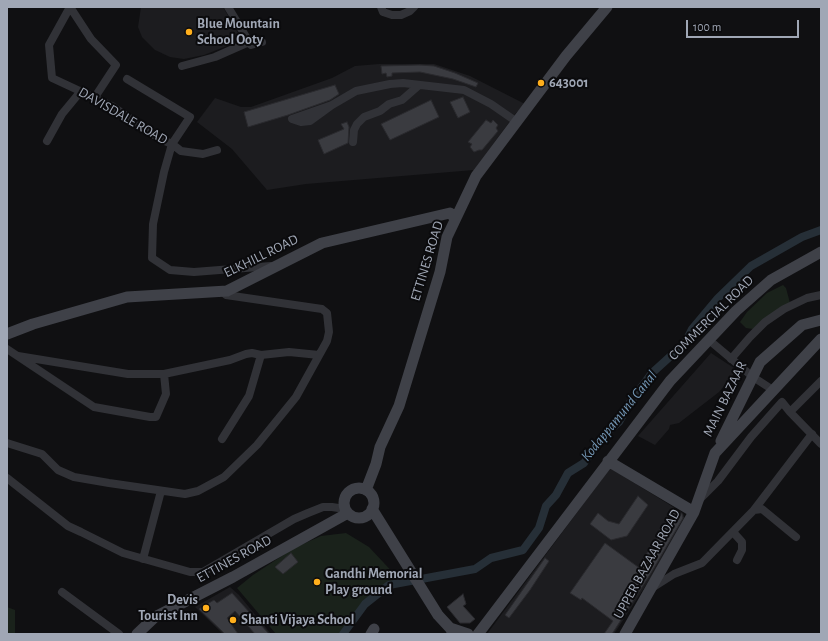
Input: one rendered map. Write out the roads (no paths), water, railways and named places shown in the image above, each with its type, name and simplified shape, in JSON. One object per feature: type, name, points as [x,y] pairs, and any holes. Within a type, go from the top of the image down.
[{"type":"main road","name":"ETTINES ROAD","points":[[366,490],[376,464],[380,447],[399,406],[440,272],[447,237],[476,176],[603,9]]},
{"type":"main road","name":"ELKHILL ROAD","points":[[7,334],[33,324],[127,297],[227,291],[322,243],[450,213],[456,218]]},
{"type":"main road","name":"COMMERCIAL ROAD","points":[[478,634],[670,381],[736,311],[771,280],[821,252]]},
{"type":"main road","name":"MAIN BAZAAR","points":[[694,512],[715,453],[760,362],[802,326],[821,320]]},
{"type":"main road","points":[[715,453],[821,339]]},
{"type":"main road","name":"UPPER BAZAAR ROAD","points":[[608,461],[694,512],[625,634]]},
{"type":"main road","points":[[357,488],[366,490],[372,496],[374,505],[372,509],[366,516],[361,518],[351,516],[346,511],[344,500],[348,492],[357,488]]},
{"type":"main road","points":[[372,509],[438,615],[452,631],[468,634]]},
{"type":"main road","name":"ETTINES ROAD","points":[[136,634],[155,617],[233,577],[346,511]]},
{"type":"street","points":[[70,7],[91,39],[116,65],[94,97]]},
{"type":"street","name":"DAVISDALE ROAD","points":[[70,7],[49,44],[52,78],[94,97],[130,118],[160,139],[172,144],[164,172],[153,224],[152,258],[170,270],[194,272],[276,266]]},
{"type":"street","points":[[228,7],[251,45],[262,42]]},
{"type":"street","points":[[380,7],[383,12],[392,15],[405,13],[414,7]]},
{"type":"street","points":[[182,66],[215,57],[249,42]]},
{"type":"street","points":[[127,79],[190,117],[172,144],[181,151],[203,154],[217,150]]},
{"type":"street","points":[[332,105],[356,91],[403,83],[418,86],[464,90],[491,104],[516,122]]},
{"type":"street","points":[[353,142],[354,130],[357,124],[364,117],[380,111],[389,104],[402,100],[418,86]]},
{"type":"street","points":[[47,141],[62,114],[81,91]]},
{"type":"street","points":[[7,443],[42,454],[58,470],[74,477],[161,491],[185,494],[198,491],[224,477],[257,445],[296,397],[327,341],[329,332],[327,313],[322,309],[226,295],[222,291]]},
{"type":"street","points":[[732,359],[750,337],[765,322],[784,309],[807,298],[821,294]]},
{"type":"street","points":[[709,340],[753,377],[773,390]]},
{"type":"street","points":[[7,349],[94,406],[150,417],[156,417],[166,394],[164,374]]},
{"type":"street","points":[[18,356],[128,374],[164,374],[230,360],[252,353],[261,355],[289,352],[319,356]]},
{"type":"street","points":[[222,439],[249,396],[261,355]]},
{"type":"street","points":[[790,412],[821,381]]},
{"type":"street","points":[[698,501],[718,481],[751,437],[782,402],[821,444]]},
{"type":"street","points":[[651,588],[674,574],[702,563],[754,510],[812,434]]},
{"type":"street","points":[[7,478],[68,526],[123,553],[190,572],[203,572],[294,520],[323,507],[332,507],[346,511]]},
{"type":"street","points":[[143,559],[161,491]]},
{"type":"street","points":[[754,510],[762,510],[796,537]]},
{"type":"street","points":[[733,532],[742,542],[742,550],[737,560]]},
{"type":"street","points":[[62,592],[119,634]]},
{"type":"waterway","name":"Kodappamund Canal","points":[[343,634],[365,604],[389,585],[475,569],[491,558],[523,550],[539,528],[546,506],[556,495],[568,473],[584,463],[604,435],[619,422],[629,404],[652,373],[685,343],[692,329],[718,298],[751,266],[802,237],[821,230]]},
{"type":"place","name":"Blue Mountain School Ooty","points":[[189,32]]},
{"type":"place","name":"643001","points":[[541,83]]},
{"type":"place","name":"Gandhi Memorial Play ground","points":[[317,582]]},
{"type":"place","name":"Devis Tourist Inn","points":[[206,608]]},
{"type":"place","name":"Shanti Vijaya School","points":[[233,620]]}]
